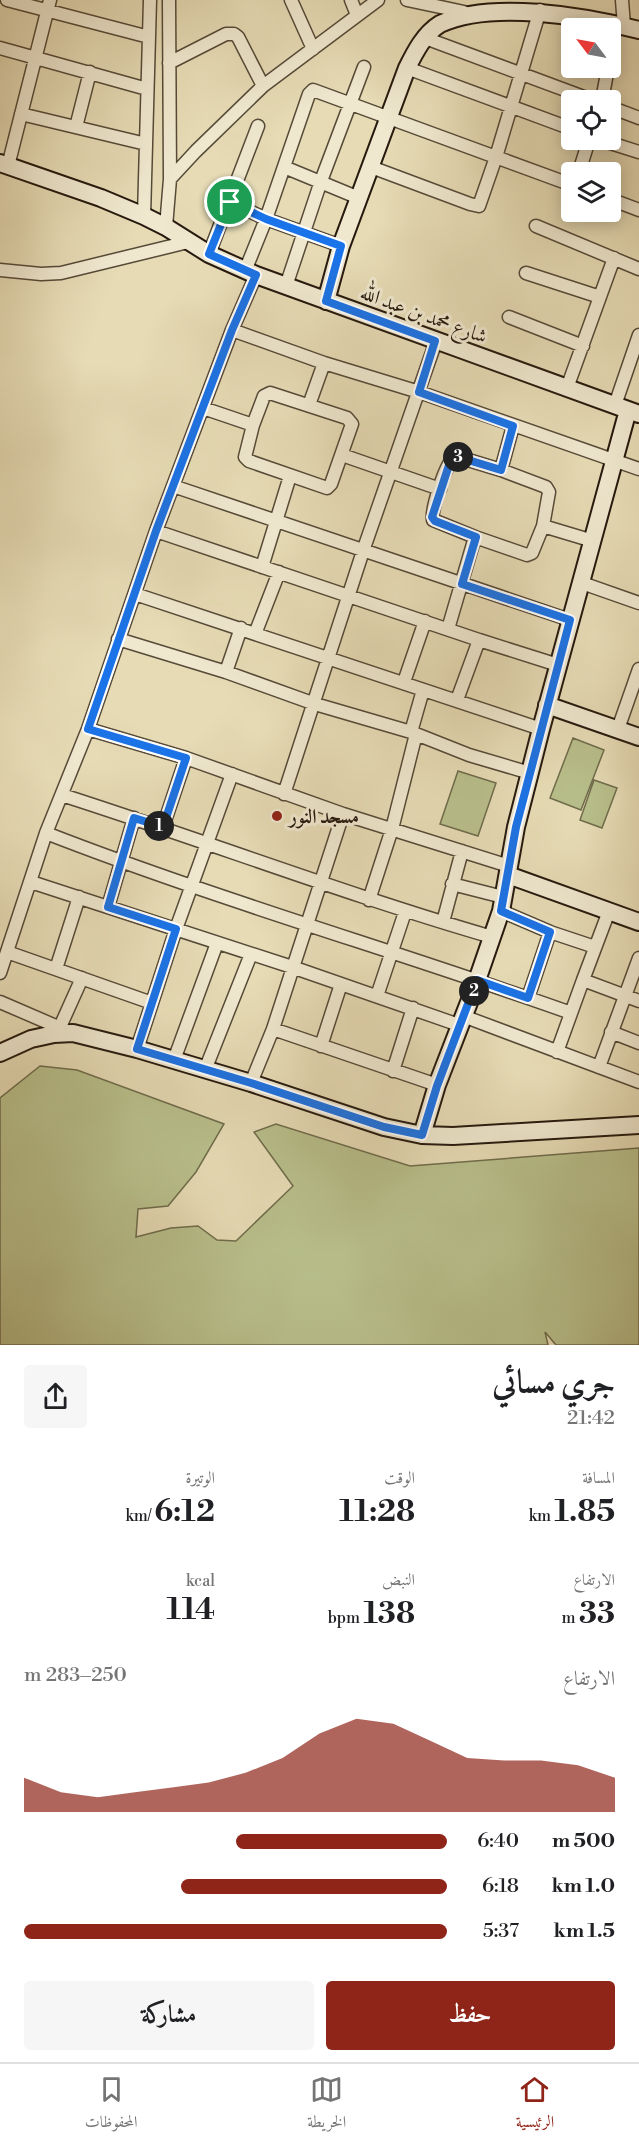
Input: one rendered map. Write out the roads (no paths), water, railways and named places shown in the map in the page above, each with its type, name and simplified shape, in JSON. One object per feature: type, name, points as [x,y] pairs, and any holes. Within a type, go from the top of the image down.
[{"type":"street","points":[[7,0],[49,6],[149,37]]},
{"type":"street","points":[[144,216],[150,0]]},
{"type":"street","points":[[166,227],[170,179],[169,0]]},
{"type":"street","points":[[291,0],[313,49]]},
{"type":"street","points":[[351,0],[357,15]]},
{"type":"street","points":[[170,179],[263,86],[378,0]]},
{"type":"street","points":[[407,0],[464,12],[540,10],[626,27],[622,0]]},
{"type":"street","points":[[4,164],[21,114],[49,6]]},
{"type":"street","points":[[371,167],[479,206],[540,10]]},
{"type":"street","points":[[326,301],[341,246],[407,68],[425,38],[439,25],[464,12]]},
{"type":"street","points":[[168,63],[226,34],[234,33],[263,86]]},
{"type":"street","points":[[425,38],[566,90]]},
{"type":"street","points":[[0,48],[147,89]]},
{"type":"street","points":[[286,286],[321,181],[364,67]]},
{"type":"street","points":[[407,68],[561,125]]},
{"type":"street","points":[[76,127],[90,72]]},
{"type":"street","points":[[0,973],[46,833],[88,729],[156,531],[232,330],[266,219],[311,91],[315,90],[561,180]]},
{"type":"street","points":[[621,111],[639,117]]},
{"type":"street","points":[[21,114],[146,144]]},
{"type":"street","points":[[209,254],[258,126]]},
{"type":"street","points":[[621,146],[639,152]]},
{"type":"street","name":"شارع محمد بن عبد الله","points":[[4,164],[101,198],[144,216],[209,254],[250,273],[627,409]]},
{"type":"street","points":[[284,167],[359,198]]},
{"type":"street","points":[[230,202],[266,219],[341,246]]},
{"type":"street","points":[[621,203],[639,210]]},
{"type":"street","points":[[536,226],[639,268]]},
{"type":"street","points":[[0,270],[41,274],[60,273],[188,242]]},
{"type":"street","points":[[567,388],[614,258]]},
{"type":"street","points":[[526,273],[600,297]]},
{"type":"street","points":[[509,317],[583,346]]},
{"type":"street","points":[[232,330],[639,469]]},
{"type":"street","points":[[422,1135],[437,1086],[477,980],[502,904],[516,827],[627,409],[639,335]]},
{"type":"street","points":[[284,794],[363,551],[435,341]]},
{"type":"street","points":[[309,405],[324,363]]},
{"type":"street","points":[[268,393],[309,405],[352,424],[331,484],[327,488],[249,461],[245,457],[253,425],[264,396],[268,393]]},
{"type":"street","points":[[203,408],[253,425]]},
{"type":"street","points":[[501,470],[513,426]]},
{"type":"street","points":[[342,455],[440,489]]},
{"type":"street","points":[[455,456],[501,470],[548,489],[543,526],[534,550],[530,554],[476,537],[433,520],[432,514],[440,489],[450,460],[455,456]]},
{"type":"street","points":[[262,567],[290,476]]},
{"type":"street","points":[[173,486],[570,620]]},
{"type":"street","points":[[543,526],[592,541]]},
{"type":"street","points":[[156,531],[558,665]]},
{"type":"street","points":[[448,629],[476,537]]},
{"type":"street","points":[[255,634],[279,573]]},
{"type":"street","points":[[582,583],[639,603]]},
{"type":"street","points":[[135,594],[541,729]]},
{"type":"street","points":[[404,682],[425,621]]},
{"type":"street","points":[[226,672],[241,628]]},
{"type":"street","points":[[118,639],[226,672],[315,704],[413,733],[469,755],[530,773]]},
{"type":"street","points":[[457,700],[479,640]]},
{"type":"street","points":[[618,729],[637,683],[639,669]]},
{"type":"street","points":[[369,900],[392,829],[423,690]]},
{"type":"street","points":[[547,705],[639,737]]},
{"type":"street","points":[[88,729],[186,758],[343,814],[462,850],[639,922]]},
{"type":"street","points":[[163,827],[186,758]]},
{"type":"street","points":[[137,1049],[176,929],[232,774]]},
{"type":"street","points":[[62,795],[163,827],[405,912],[492,937]]},
{"type":"street","points":[[251,1083],[273,1029],[343,814]]},
{"type":"street","points":[[108,907],[134,818]]},
{"type":"street","points":[[46,833],[191,887],[307,923],[571,1013]]},
{"type":"street","points":[[443,922],[462,850]]},
{"type":"street","points":[[31,882],[413,1008],[557,1052],[639,1082]]},
{"type":"street","points":[[452,884],[502,904],[550,932],[595,947]]},
{"type":"street","points":[[56,969],[79,897]]},
{"type":"street","points":[[557,1052],[609,911]]},
{"type":"street","points":[[377,996],[405,912]]},
{"type":"street","points":[[528,998],[550,932]]},
{"type":"street","points":[[174,1060],[217,943]]},
{"type":"street","points":[[7,952],[152,1003]]},
{"type":"street","points":[[205,1070],[251,954]]},
{"type":"street","points":[[598,1067],[638,961]]},
{"type":"street","points":[[66,1030],[82,978]]},
{"type":"street","points":[[583,980],[639,1001]]},
{"type":"street","points":[[321,1046],[341,984]]},
{"type":"street","points":[[0,1002],[66,1030],[251,1083],[384,1127],[422,1135],[453,1137],[639,1125]]},
{"type":"street","points":[[393,1071],[413,1008]]},
{"type":"street","points":[[273,1029],[437,1086]]},
{"type":"street","points":[[0,1053],[31,1039],[66,1030]]},
{"type":"street","points":[[611,1032],[639,1043]]},
{"type":"place","name":"مسجد النور","points":[[277,816]]}]
